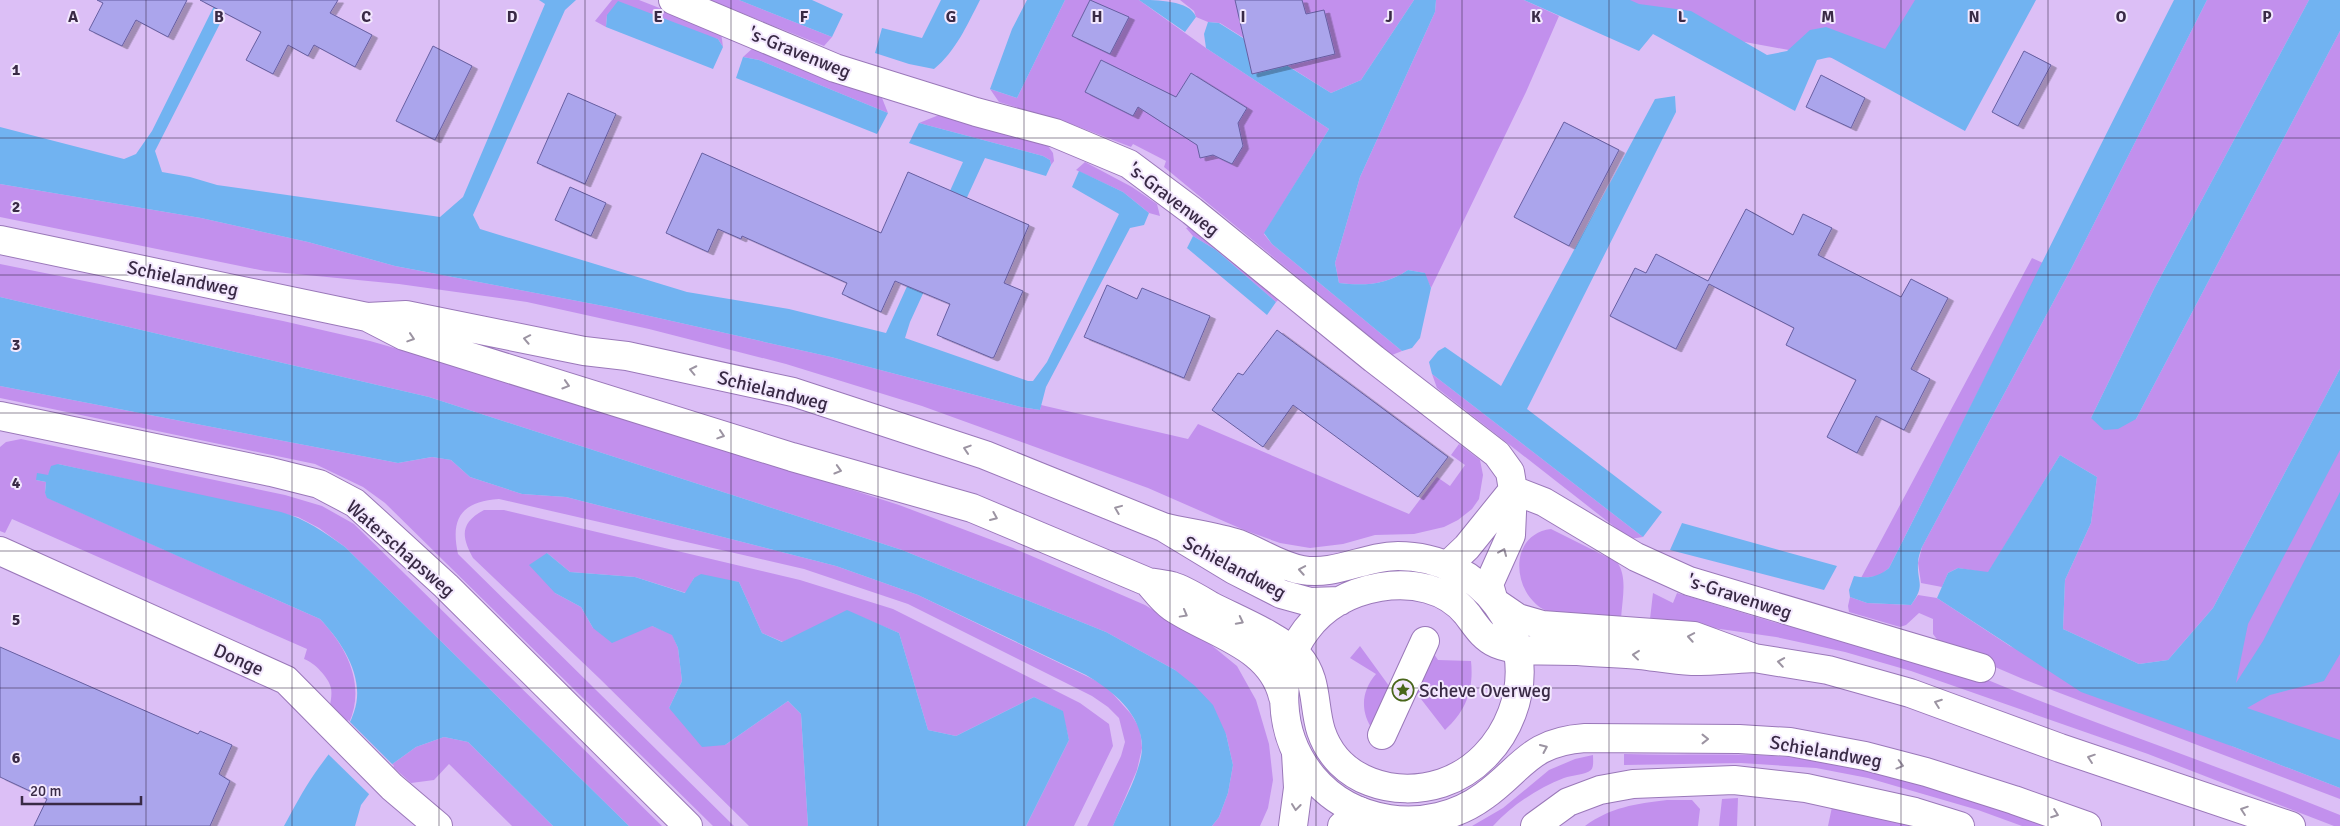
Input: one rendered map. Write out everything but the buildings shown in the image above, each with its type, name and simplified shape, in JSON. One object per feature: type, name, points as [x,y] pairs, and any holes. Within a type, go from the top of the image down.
[{"type":"main road","name":"'s-Gravenweg","points":[[673,0],[835,68],[976,112],[1055,133],[1129,164],[1192,211],[1374,359],[1497,454],[1510,472],[1512,490],[1511,535],[1489,584],[1496,602]]},
{"type":"main road","name":"Schielandweg","points":[[0,240],[367,317],[406,315],[584,350],[627,356],[793,392],[985,455],[1163,527],[1234,570],[1281,594],[1310,602],[1340,601]]},
{"type":"main road","name":"Schielandweg","points":[[367,317],[404,336],[792,457],[972,508],[1148,582],[1174,586],[1283,644],[1294,652]]},
{"type":"main road","name":"Waterschapsweg","points":[[0,416],[271,472],[318,484],[355,502],[453,593],[688,826]]},
{"type":"main road","name":"'s-Gravenweg","points":[[1512,490],[1544,502],[1636,557],[1689,581],[1981,668]]},
{"type":"main road","points":[[1406,585],[1434,574],[1447,566],[1467,547],[1512,490]]},
{"type":"main road","name":"Schielandweg","points":[[1163,527],[1238,544],[1282,564],[1304,571],[1327,570],[1383,556],[1407,556],[1447,566],[1479,584],[1496,602]]},
{"type":"main road","name":"Donge","points":[[0,551],[286,680],[392,787],[438,826]]},
{"type":"main road","name":"Schielandweg","points":[[1148,582],[1170,607],[1260,657],[1273,671],[1280,683],[1283,697]]},
{"type":"main road","points":[[1293,826],[1298,788],[1296,753],[1286,723],[1283,697],[1286,674],[1294,652],[1313,624],[1340,601],[1374,588],[1406,585],[1429,589],[1443,595],[1461,609],[1483,635],[1498,644],[1517,648],[1628,654],[1690,661],[1754,658]]},
{"type":"main road","points":[[1350,818],[1369,802],[1379,797],[1404,789],[1440,784],[1462,774],[1480,761],[1496,743],[1509,722],[1517,698],[1520,673],[1517,648],[1510,626],[1496,602]]},
{"type":"main road","points":[[1496,602],[1518,618],[1534,623],[1694,636],[1754,658],[1828,670],[1910,693],[2060,748],[2290,826]]},
{"type":"main road","points":[[1382,735],[1425,641]]},
{"type":"main road","points":[[1294,652],[1306,667],[1314,686],[1318,718],[1326,742],[1340,762],[1348,770],[1370,783],[1404,789]]},
{"type":"main road","name":"Schielandweg","points":[[1296,753],[1304,767],[1350,818],[1433,818],[1460,810],[1473,804],[1520,763],[1536,752],[1555,744],[1575,739],[1739,739],[1790,742],[1865,756],[1926,772],[2087,826]]},
{"type":"main road","points":[[1535,826],[1568,802],[1600,790],[1633,784],[1734,780],[1806,788],[1915,812],[1960,826]]},
{"type":"shaded area","points":[[612,0],[639,0],[721,32],[723,47],[718,39],[607,15],[606,27],[595,21]]},
{"type":"shaded area","points":[[709,0],[739,0],[832,37],[824,46]]},
{"type":"shaded area","points":[[1065,0],[1139,0],[1206,48],[1329,129],[1264,234],[1272,244],[1402,351],[1392,355],[1164,167],[1166,161],[1133,144],[1131,147],[1074,125],[999,102],[990,89],[1017,98]]},
{"type":"shaded area","points":[[1180,0],[1414,0],[1361,80],[1331,93],[1220,23],[1208,22],[1196,17],[1194,11]]},
{"type":"shaded area","points":[[1436,0],[1524,0],[1559,16],[1526,92],[1431,288],[1424,273],[1408,270],[1391,279],[1375,283],[1339,283],[1335,263],[1360,177],[1435,12]]},
{"type":"shaded area","points":[[1564,0],[1969,0],[1902,71],[1588,13]]},
{"type":"shaded area","points":[[2207,0],[2309,0],[2154,289],[2091,418],[2136,419],[2340,31],[2340,369],[2213,608],[2168,660],[2139,664],[2063,629],[2065,580],[2091,523],[2097,477],[2060,455],[1988,573],[1958,568],[1948,573],[1942,587],[1921,583],[1918,563],[1922,547],[2072,267]]},
{"type":"shaded area","points":[[754,47],[882,98],[888,113],[759,60],[743,57]]},
{"type":"shaded area","points":[[939,115],[1048,146],[1053,153],[1054,161],[1051,165],[1050,160],[1043,156],[919,123]]},
{"type":"shaded area","points":[[1085,162],[1132,187],[1157,204],[1160,216],[1149,213],[1123,192],[1076,170]]},
{"type":"shaded area","points":[[0,184],[201,218],[308,242],[395,266],[614,308],[831,357],[1021,407],[1040,410],[1041,405],[1188,439],[1198,424],[1409,514],[1437,477],[1450,486],[1465,465],[1451,455],[1459,444],[1480,460],[1483,475],[1479,499],[1472,509],[1458,520],[1444,527],[1414,534],[1375,535],[1343,544],[1310,548],[1280,543],[1244,530],[1148,488],[922,406],[786,364],[649,329],[527,302],[399,284],[265,271],[0,217]]},
{"type":"shaded area","points":[[1191,226],[1279,299],[1276,302],[1216,250],[1193,236],[1186,228]]},
{"type":"shaded area","points":[[2032,258],[2043,263],[1889,568],[1879,576],[1861,578]]},
{"type":"shaded area","points":[[0,264],[283,321],[370,341],[556,394],[899,505],[1013,548],[1145,605],[1210,644],[1237,666],[1256,700],[1269,744],[1273,780],[1268,808],[1260,826],[1212,826],[1219,817],[1228,793],[1233,765],[1226,734],[1175,670],[1106,632],[902,550],[429,397],[0,297]]},
{"type":"shaded area","points":[[1432,374],[1643,537],[1630,539],[1437,388]]},
{"type":"shaded area","points":[[0,386],[398,463],[432,457],[451,460],[470,477],[522,494],[566,497],[836,566],[918,595],[1105,685],[1131,714],[1140,729],[1142,748],[1137,770],[1113,826],[1087,826],[1121,756],[1125,742],[1119,718],[1108,707],[1092,696],[908,604],[804,569],[499,499],[486,501],[468,508],[458,521],[456,530],[458,554],[734,826],[713,826],[385,503],[363,487],[315,464],[0,398]]},
{"type":"shaded area","points":[[2340,391],[2340,741],[2178,692]]},
{"type":"shaded area","points":[[21,439],[285,495],[322,506],[354,524],[662,826],[629,826],[345,547],[319,528],[298,517],[58,464],[48,475],[36,480],[46,482],[45,493],[48,498],[320,619],[346,654],[351,667],[355,695],[354,709],[349,723],[330,705],[330,684],[316,667],[304,659],[307,649],[12,519],[5,533],[0,531],[0,447],[6,442]]},
{"type":"shaded area","points":[[484,510],[504,510],[800,580],[893,609],[1080,703],[1109,724],[1113,746],[1074,826],[1026,826],[1069,740],[1062,711],[1034,697],[956,736],[928,730],[899,633],[847,611],[783,642],[762,633],[739,582],[694,578],[686,593],[635,577],[570,572],[547,553],[555,593],[581,607],[593,628],[652,626],[672,634],[678,648],[682,681],[669,708],[725,745],[788,701],[801,714],[808,826],[749,826],[599,678],[473,558],[466,543],[465,531],[470,520]]},
{"type":"shaded area","points":[[1551,529],[1617,562],[1623,582],[1621,619],[1568,616],[1549,612],[1531,599],[1524,588],[1520,576],[1519,563],[1522,551],[1528,541],[1538,533]]},
{"type":"shaded area","points":[[1653,593],[1673,603],[1677,593],[1773,622],[1971,673],[2340,815],[2340,826],[2334,826],[2148,754],[1911,671],[1845,652],[1776,637],[1650,619]]},
{"type":"shaded area","points":[[1918,595],[1937,598],[2010,646],[2234,747],[2340,788],[2340,799],[2023,679],[1953,649],[1939,642],[1933,634],[1933,619],[1919,613],[1906,625],[1900,627],[1849,612],[1850,597],[1867,603],[1911,605]]},
{"type":"shaded area","points":[[1360,646],[1392,690],[1373,730],[1366,716],[1364,702],[1367,687],[1376,674],[1350,658]]},
{"type":"shaded area","points":[[1432,651],[1438,660],[1471,661],[1470,691],[1467,699],[1458,715],[1445,730],[1414,690]]},
{"type":"shaded area","points":[[444,737],[468,742],[553,826],[512,826],[449,764],[434,780],[411,783],[391,765],[416,747]]},
{"type":"shaded area","points":[[1624,754],[1741,755],[1787,757],[1840,763],[1931,785],[2048,826],[2022,826],[1978,810],[1868,778],[1816,768],[1741,763],[1624,765]]},
{"type":"shaded area","points":[[1593,755],[1593,767],[1588,772],[1564,778],[1535,792],[1508,811],[1493,826],[1472,826],[1503,808],[1549,770],[1575,759]]},
{"type":"shaded area","points":[[1738,798],[1737,826],[1719,826],[1722,799]]},
{"type":"shaded area","points":[[1667,800],[1692,800],[1700,809],[1698,826],[1585,826],[1614,810]]},
{"type":"shaded area","points":[[1832,807],[1885,818],[1911,826],[1828,826]]},
{"type":"water","points":[[217,0],[232,0],[155,151],[162,172],[190,177],[217,185],[440,217],[463,197],[545,4],[539,0],[576,0],[565,10],[473,215],[480,229],[687,292],[789,309],[886,333],[963,162],[909,143],[919,123],[1043,156],[1050,160],[1051,165],[1046,176],[985,158],[910,322],[905,338],[1028,381],[1033,381],[1047,362],[1119,214],[1072,187],[1079,171],[1123,192],[1149,213],[1144,225],[1130,228],[1046,387],[1040,410],[1021,407],[831,357],[614,308],[395,266],[308,242],[201,218],[0,184],[0,127],[124,159],[136,154],[152,131]]},
{"type":"water","points":[[739,0],[812,0],[843,14],[832,37]]},
{"type":"water","points":[[941,0],[980,0],[955,46],[934,69],[909,64],[875,53],[882,28],[922,38]]},
{"type":"water","points":[[1027,0],[1065,0],[1017,98],[990,89],[1012,29]]},
{"type":"water","points":[[1139,0],[1180,4],[1193,11],[1196,17],[1185,32]]},
{"type":"water","points":[[1414,0],[1436,0],[1435,12],[1360,177],[1335,263],[1339,283],[1375,283],[1391,279],[1408,270],[1425,273],[1431,288],[1420,338],[1412,348],[1402,351],[1272,244],[1264,233],[1329,129],[1206,48],[1204,34],[1208,22],[1219,23],[1331,93],[1361,80]]},
{"type":"water","points":[[1524,0],[1630,0],[1639,4],[1691,11],[1767,55],[1787,51],[1810,30],[1826,27],[1885,49],[1915,0],[2036,0],[1965,131],[1830,57],[1817,60],[1795,111],[1653,34],[1639,51]]},
{"type":"water","points":[[2174,0],[2207,0],[2072,267],[1922,547],[1918,561],[1920,588],[1916,598],[1911,605],[1867,603],[1850,597],[1849,590],[1854,576],[1873,576],[1889,568]]},
{"type":"water","points":[[2309,0],[2340,0],[2340,31],[2136,419],[2118,429],[2104,430],[2091,418],[2154,289]]},
{"type":"water","points":[[618,1],[718,39],[723,47],[713,69],[606,27],[607,15]]},
{"type":"water","points":[[743,57],[759,60],[888,113],[877,134],[736,78]]},
{"type":"water","points":[[1675,96],[1676,112],[1527,409],[1662,512],[1643,537],[1432,374],[1429,362],[1438,351],[1445,347],[1501,386],[1655,99]]},
{"type":"water","points":[[1193,236],[1216,250],[1276,302],[1267,315],[1187,248]]},
{"type":"water","points":[[0,297],[429,397],[902,550],[1106,632],[1175,670],[1195,686],[1213,705],[1226,734],[1233,765],[1228,793],[1219,817],[1212,826],[1113,826],[1139,766],[1142,747],[1141,735],[1137,724],[1124,704],[1106,688],[1086,675],[918,595],[836,566],[566,497],[522,494],[470,477],[451,460],[432,457],[398,463],[0,386]]},
{"type":"water","points":[[2340,369],[2340,450],[2248,624],[2236,683],[2263,641],[2340,492],[2340,654],[2324,681],[2270,695],[2247,708],[2340,740],[2340,788],[2234,747],[2081,692],[1937,598],[1948,573],[1958,568],[1988,572],[2060,455],[2097,477],[2091,523],[2065,580],[2063,629],[2139,664],[2168,660],[2213,608]]},
{"type":"water","points":[[58,464],[281,512],[299,518],[322,531],[345,547],[629,826],[553,826],[468,742],[444,737],[416,747],[391,765],[361,805],[355,826],[284,826],[311,779],[342,736],[354,712],[357,686],[350,661],[344,650],[320,619],[47,498],[45,493],[46,482],[36,480],[37,473],[48,475],[51,466]]},
{"type":"water","points":[[1682,523],[1837,566],[1824,590],[1670,550]]},
{"type":"water","points":[[547,553],[570,572],[635,577],[685,593],[694,578],[701,574],[739,582],[762,633],[782,642],[847,610],[899,633],[928,730],[956,736],[1034,697],[1063,711],[1069,740],[1026,826],[808,826],[801,714],[788,701],[725,745],[702,747],[669,708],[682,681],[678,648],[672,635],[652,626],[612,643],[593,628],[581,607],[555,593],[529,565]]},
{"type":"pier","points":[[348,720],[394,766],[371,796],[326,752]]},
{"type":"place","name":"Scheve Overweg","points":[[1403,690]]}]
